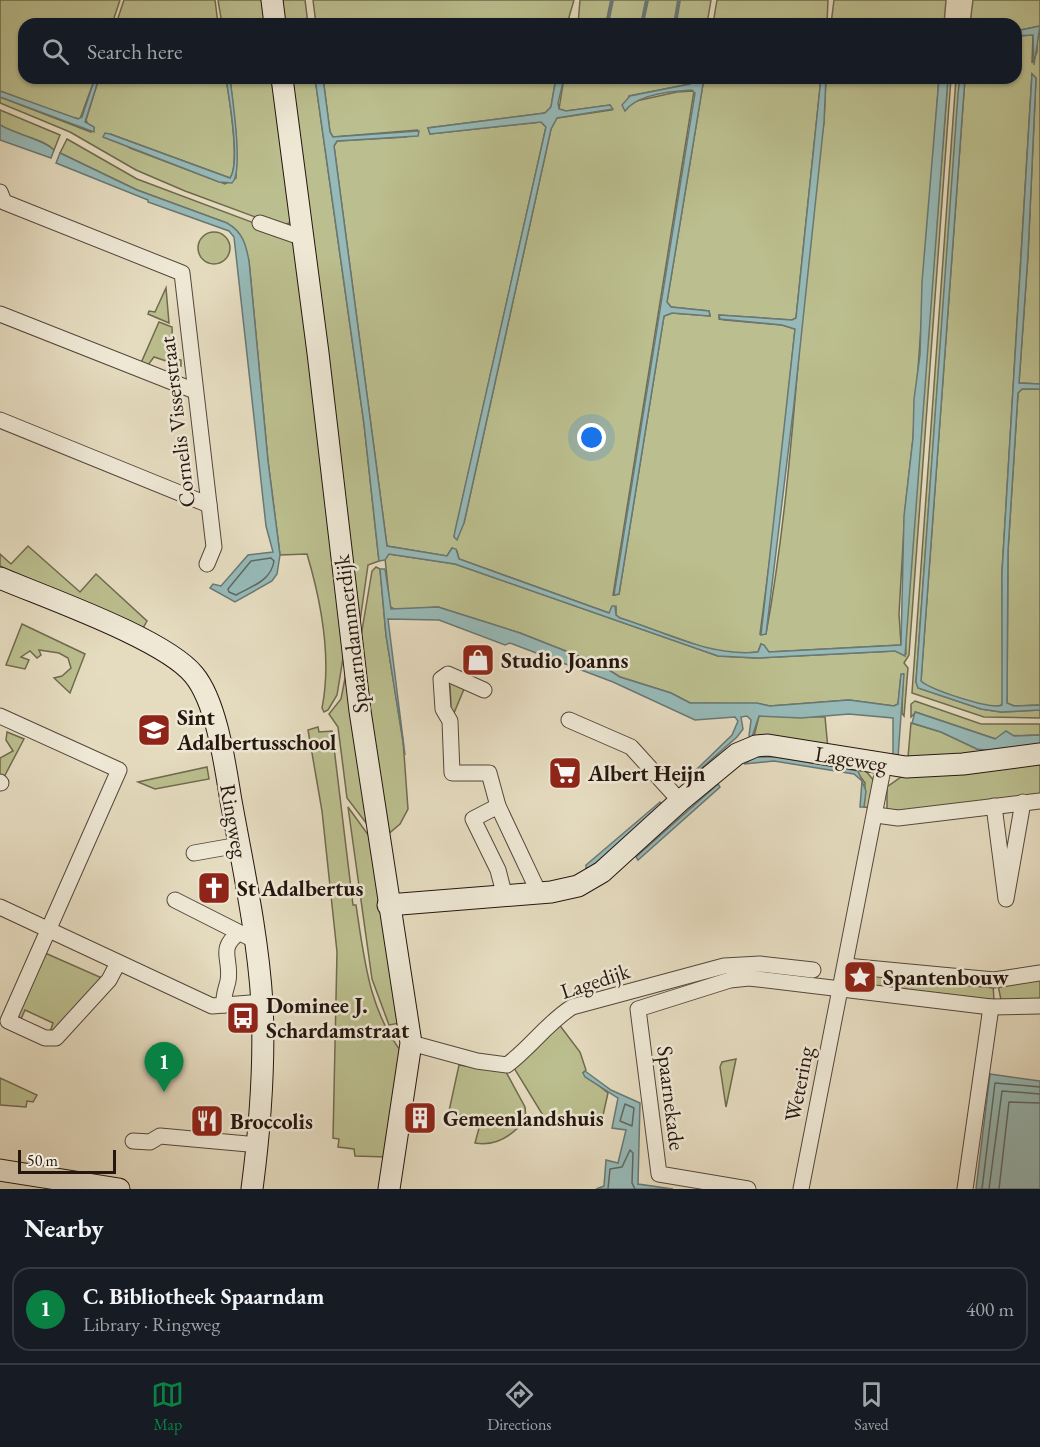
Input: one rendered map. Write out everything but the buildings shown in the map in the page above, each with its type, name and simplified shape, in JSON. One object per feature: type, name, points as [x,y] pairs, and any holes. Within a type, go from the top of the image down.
[{"type":"street","points":[[272,0],[274,18]]},
{"type":"street","name":"Spaarndammerdijk","points":[[283,84],[357,692],[411,1043],[389,1189]]},
{"type":"street","name":"Cornelis Visserstraat","points":[[1,203],[182,273],[214,547],[207,564]]},
{"type":"street","points":[[260,223],[303,238]]},
{"type":"street","points":[[0,314],[195,391]]},
{"type":"street","points":[[0,420],[209,506]]},
{"type":"street","name":"Ringweg","points":[[0,578],[149,643],[180,661],[194,675],[203,689],[212,716],[239,845],[246,937],[262,1002],[258,1145],[252,1189]]},
{"type":"street","points":[[484,690],[448,674],[441,679],[443,709],[450,721],[452,773],[489,773],[498,806],[539,893]]},
{"type":"street","points":[[0,716],[118,770],[49,930],[4,1019],[45,1038],[56,1038],[109,980],[118,963]]},
{"type":"street","points":[[569,720],[631,747],[680,801]]},
{"type":"street","name":"Lageweg","points":[[388,905],[505,897],[578,886],[602,872],[680,801],[737,754],[756,746],[768,745],[906,767],[963,764],[1040,754]]},
{"type":"street","points":[[842,988],[884,764]]},
{"type":"street","points":[[876,815],[898,818],[1040,801]]},
{"type":"street","points":[[994,806],[1006,899],[1023,802]]},
{"type":"street","points":[[498,806],[473,819],[498,870],[505,897]]},
{"type":"street","points":[[194,853],[239,845]]},
{"type":"street","points":[[175,900],[246,937]]},
{"type":"street","points":[[0,907],[212,1006],[262,1002]]},
{"type":"street","points":[[224,1005],[223,995],[228,980],[225,951],[229,940],[246,937]]},
{"type":"street","name":"Lagedijk","points":[[411,1043],[477,1061],[507,1065],[526,1051],[555,1018],[572,1007],[724,966],[760,964],[813,970]]},
{"type":"street","points":[[846,966],[994,981],[1040,973]]},
{"type":"street","name":"Lagedijk","points":[[638,1009],[730,980],[749,978],[991,1007],[1040,1006]]},
{"type":"street","name":"Wetering","points":[[801,1189],[842,988]]},
{"type":"street","points":[[965,1189],[991,1007]]},
{"type":"street","name":"Spaarnekade","points":[[638,1009],[659,1174],[748,1189]]},
{"type":"street","points":[[134,1141],[150,1142],[160,1136],[258,1145]]},
{"type":"street","points":[[0,1170],[119,1189]]},
{"type":"green space","points":[[0,0],[120,0],[114,18],[18,18],[18,84],[93,84],[80,119],[65,116],[0,91]]},
{"type":"green space","points":[[124,0],[215,0],[217,18],[118,18]]},
{"type":"green space","points":[[218,0],[267,0],[269,18],[221,18]]},
{"type":"green space","points":[[277,0],[305,0],[307,18],[280,18]]},
{"type":"green space","points":[[313,0],[574,0],[569,18],[315,18]]},
{"type":"green space","points":[[580,0],[711,0],[708,18],[578,18]]},
{"type":"green space","points":[[717,0],[828,0],[827,18],[714,18]]},
{"type":"green space","points":[[834,0],[946,0],[944,18],[832,18]]},
{"type":"green space","points":[[973,0],[1040,0],[1040,26],[1022,30],[1022,18],[971,18]]},
{"type":"green space","points":[[1040,32],[1040,384],[1019,383],[1028,255],[1036,78],[1032,74],[1002,572],[1003,699],[1002,705],[995,706],[963,699],[923,684],[921,681],[965,84],[1022,84],[1022,36],[1033,35],[1032,63],[1037,52],[1037,36]]},
{"type":"green space","points":[[97,84],[227,84],[234,145],[233,170],[230,178],[110,134],[130,148],[225,184],[236,178],[236,134],[231,84],[278,84],[293,221],[285,225],[269,222],[185,191],[136,170],[70,132],[0,103],[0,97],[91,132],[94,128],[88,125],[86,120]]},
{"type":"green space","points":[[288,84],[316,84],[364,424],[379,561],[368,565],[358,635]]},
{"type":"green space","points":[[324,84],[555,84],[551,107],[545,113],[428,128],[430,134],[541,122],[546,127],[454,537],[464,523],[551,129],[557,118],[612,110],[610,105],[566,111],[559,109],[563,84],[690,84],[629,96],[626,110],[631,103],[636,101],[677,92],[694,91],[613,595],[619,594],[664,316],[672,313],[710,316],[709,311],[671,307],[667,302],[703,84],[820,84],[796,318],[792,320],[719,315],[719,319],[782,325],[795,329],[776,512],[760,634],[766,634],[791,442],[808,250],[824,122],[826,84],[939,84],[913,438],[905,510],[899,614],[901,645],[769,652],[761,644],[758,652],[734,654],[714,651],[620,618],[616,615],[616,607],[609,613],[459,559],[457,551],[452,548],[447,556],[387,546],[334,146],[337,141],[406,137],[418,130],[333,137],[330,132]]},
{"type":"green space","points":[[948,84],[951,84],[909,655],[904,663],[908,668],[904,716],[902,713],[903,674],[901,675],[898,704],[894,706],[849,700],[770,706],[690,703],[671,693],[620,677],[601,665],[520,633],[438,607],[397,610],[390,607],[385,558],[389,554],[455,564],[718,656],[757,658],[895,651],[906,654],[905,630]]},
{"type":"green space","points":[[956,84],[960,84],[916,682],[918,688],[981,709],[1001,712],[1040,710],[1040,718],[984,717],[912,693]]},
{"type":"green space","points":[[0,110],[60,135],[54,150],[42,142],[0,125]]},
{"type":"green space","points":[[67,139],[137,179],[286,235],[297,247],[344,652],[337,695],[328,710],[324,712],[322,708],[326,669],[324,630],[307,554],[280,555],[268,461],[249,261],[227,223],[137,190],[60,153]]},
{"type":"green space","points":[[214,232],[226,236],[230,248],[226,260],[214,264],[202,260],[198,248],[202,236]]},
{"type":"green space","points":[[166,288],[169,323],[148,314],[149,311],[155,312]]},
{"type":"green space","points":[[159,322],[172,327],[173,358],[181,360],[181,366],[154,357],[148,365],[141,363]]},
{"type":"green space","points":[[1022,389],[1040,389],[1040,705],[1014,706],[1007,703],[1008,551],[1018,393]]},
{"type":"green space","points":[[28,546],[80,592],[96,574],[147,621],[143,628],[0,566],[0,554],[11,564]]},
{"type":"green space","points":[[376,567],[380,569],[386,635],[403,740],[408,809],[400,824],[386,836],[358,654],[372,571]]},
{"type":"green space","points":[[22,624],[85,654],[70,693],[54,678],[62,676],[71,668],[68,658],[59,653],[39,650],[41,655],[37,658],[30,651],[21,657],[29,660],[25,669],[6,665]]},
{"type":"green space","points":[[348,663],[373,832],[347,798],[338,727],[329,714],[341,699]]},
{"type":"green space","points":[[448,681],[464,689],[454,713],[446,707],[451,706],[450,686],[445,685]]},
{"type":"green space","points":[[915,701],[981,724],[1040,724],[1040,735],[1003,736],[996,739],[916,712],[911,717],[911,704]]},
{"type":"green space","points":[[759,716],[825,717],[828,749],[754,736]]},
{"type":"green space","points":[[911,723],[941,732],[977,749],[1040,750],[908,757]]},
{"type":"green space","points":[[318,727],[319,732],[332,731],[353,905],[356,905],[370,984],[383,1021],[392,1039],[404,1055],[387,1157],[355,1156],[354,1149],[338,1147],[339,1139],[333,1138],[337,952],[322,811],[308,730]]},
{"type":"green space","points":[[7,732],[24,739],[4,777],[0,775],[0,758],[13,751],[6,740]]},
{"type":"green space","points":[[758,752],[864,769],[876,783],[871,808],[864,807],[865,783],[855,769],[782,757],[754,759],[744,763],[743,760]]},
{"type":"green space","points":[[1040,760],[1040,797],[887,814],[887,787],[901,777]]},
{"type":"green space","points":[[207,767],[209,779],[155,789],[138,782]]},
{"type":"green space","points":[[348,807],[369,836],[400,1023],[389,1025],[372,979]]},
{"type":"green space","points":[[45,953],[102,978],[53,1032],[50,1032],[53,1023],[25,1010],[21,1019],[17,1015]]},
{"type":"green space","points":[[870,973],[993,985],[994,1000],[869,985]]},
{"type":"green space","points":[[1040,977],[1040,1000],[1001,1000],[998,985]]},
{"type":"green space","points":[[558,1023],[580,1052],[586,1070],[583,1073],[608,1093],[601,1124],[544,1117],[514,1068],[536,1049]]},
{"type":"green space","points":[[736,1059],[726,1107],[720,1067],[722,1062]]},
{"type":"green space","points":[[459,1065],[506,1072],[525,1107],[526,1119],[510,1135],[490,1143],[475,1143],[481,1121],[449,1111]]},
{"type":"green space","points":[[0,1078],[37,1095],[33,1102],[27,1101],[26,1107],[0,1105]]},
{"type":"water","points":[[1040,26],[1034,65],[1033,35],[1022,36],[1022,30]]},
{"type":"water","points":[[1032,74],[1036,78],[1028,255],[1019,383],[1040,384],[1040,389],[1022,389],[1018,393],[1008,551],[1007,703],[1014,706],[1040,705],[1040,710],[1001,712],[981,709],[918,688],[916,682],[959,84],[965,84],[921,681],[961,698],[986,705],[1002,705],[1002,572]]},
{"type":"water","points":[[93,84],[97,84],[85,122],[94,127],[94,132],[0,97],[0,91],[78,119],[82,117]]},
{"type":"water","points":[[227,84],[231,84],[237,150],[237,165],[232,183],[219,182],[103,137],[105,133],[110,134],[230,178],[234,159]]},
{"type":"water","points":[[316,84],[324,84],[330,132],[333,137],[419,131],[418,136],[337,141],[334,146],[387,546],[447,556],[452,548],[456,549],[459,559],[609,613],[612,606],[615,606],[616,615],[620,618],[688,642],[722,651],[758,652],[761,644],[769,652],[901,645],[904,516],[920,355],[922,282],[938,84],[948,84],[905,656],[895,651],[757,658],[718,656],[455,564],[389,554],[385,560],[379,561],[364,424]]},
{"type":"water","points":[[555,84],[563,84],[558,103],[559,109],[566,111],[610,105],[613,109],[557,118],[551,129],[464,523],[457,540],[454,537],[455,531],[546,127],[541,122],[430,134],[428,128],[545,113],[551,107]]},
{"type":"water","points":[[690,84],[703,84],[667,302],[671,307],[709,311],[710,316],[672,313],[664,316],[619,594],[614,595],[695,93],[692,90],[655,94],[638,101],[625,111],[622,105],[630,96]]},
{"type":"water","points":[[820,84],[826,84],[824,122],[794,404],[766,634],[761,635],[795,329],[782,325],[720,319],[719,315],[792,320],[796,318]]},
{"type":"water","points":[[0,125],[49,146],[54,150],[51,158],[0,140]]},
{"type":"water","points":[[60,153],[137,190],[227,223],[237,230],[245,244],[249,261],[268,461],[280,555],[277,574],[272,581],[235,602],[210,588],[213,584],[221,586],[248,555],[273,552],[266,526],[234,237],[229,231],[148,202],[148,200],[56,163]]},
{"type":"water","points":[[380,569],[385,569],[391,609],[438,607],[520,633],[601,665],[620,677],[671,693],[690,703],[757,703],[770,706],[849,700],[894,706],[898,704],[901,674],[904,674],[898,757],[893,757],[893,718],[849,714],[801,718],[759,716],[752,737],[749,736],[751,720],[747,716],[741,717],[743,729],[737,737],[696,773],[695,771],[732,735],[738,721],[735,717],[695,720],[613,682],[510,643],[505,645],[439,620],[388,619],[405,755],[386,635]]},
{"type":"water","points":[[915,712],[995,739],[1006,731],[1014,736],[1040,735],[1040,745],[992,751],[977,749],[941,732],[912,723]]},
{"type":"water","points":[[755,757],[777,757],[858,771],[862,781],[854,774],[774,761],[744,764]]},
{"type":"water","points":[[862,781],[866,791],[864,807],[860,807]]},
{"type":"water","points":[[718,784],[720,787],[638,860],[636,857]]},
{"type":"water","points":[[660,802],[662,805],[590,868],[586,868],[586,865]]},
{"type":"water","points":[[585,1071],[611,1090],[640,1103],[638,1184],[673,1189],[596,1189],[604,1186],[606,1160],[618,1163],[626,1130],[612,1128],[618,1098],[585,1077],[583,1073]]},
{"type":"water","points":[[990,1074],[1040,1081],[1040,1189],[976,1189]]},
{"type":"waterway","points":[[608,18],[612,0]]},
{"type":"waterway","points":[[643,18],[647,0]]},
{"type":"waterway","points":[[676,18],[679,0]]},
{"type":"place","name":"Studio Joanns","points":[[478,660]]},
{"type":"place","name":"Sint Adalbertusschool","points":[[154,730]]},
{"type":"place","name":"Albert Heijn","points":[[565,773]]},
{"type":"place","name":"St Adalbertus","points":[[214,888]]},
{"type":"place","name":"Spantenbouw","points":[[860,977]]},
{"type":"place","name":"Dominee J. Schardamstraat","points":[[243,1018]]},
{"type":"place","name":"C. Bibliotheek Spaarndam","points":[[164,1092]]},
{"type":"place","name":"Gemeenlandshuis","points":[[420,1118]]},
{"type":"place","name":"Broccolis","points":[[207,1121]]}]
